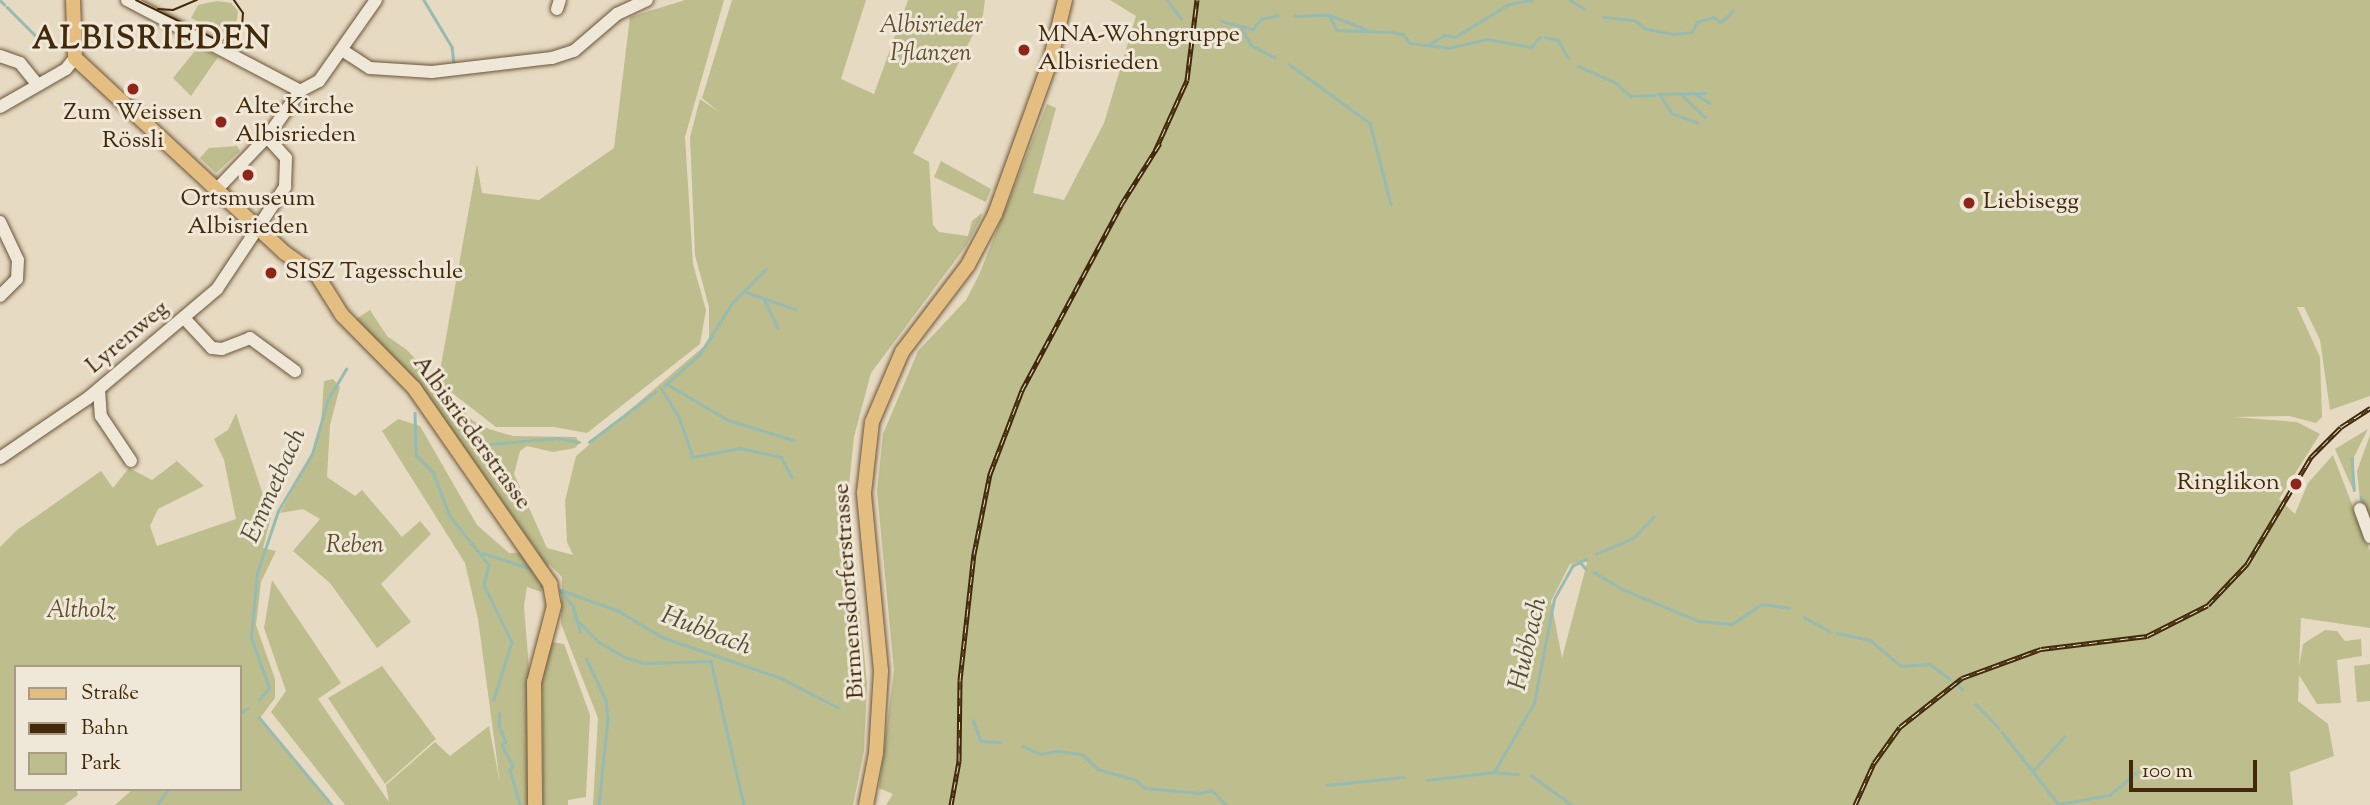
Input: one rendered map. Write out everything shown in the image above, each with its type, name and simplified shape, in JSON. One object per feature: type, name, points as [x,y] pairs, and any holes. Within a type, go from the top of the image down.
[{"type":"main road","points":[[73,0],[75,58]]},
{"type":"main road","name":"Birmensdorferstrasse","points":[[866,805],[876,753],[881,671],[864,493],[872,422],[902,352],[968,265],[991,222],[1050,62],[1065,0]]},
{"type":"main road","name":"Albisriederstrasse","points":[[75,58],[219,187],[285,253],[317,275],[342,315],[414,388],[550,584],[554,606],[534,682],[535,805]]},
{"type":"street","points":[[127,0],[300,91]]},
{"type":"street","points":[[219,187],[267,137],[300,91],[319,81],[376,0]]},
{"type":"street","points":[[342,50],[370,68],[432,72],[552,58],[574,51],[617,14],[647,0]]},
{"type":"street","points":[[0,56],[20,63],[38,85]]},
{"type":"street","points":[[0,107],[38,85],[75,58]]},
{"type":"street","name":"Lyrenweg","points":[[0,458],[99,390],[217,289],[288,179],[286,158],[267,137]]},
{"type":"street","points":[[0,222],[18,260],[17,279],[0,296]]},
{"type":"street","points":[[184,318],[212,348],[222,349],[250,338],[295,371]]},
{"type":"street","points":[[99,390],[101,416],[131,461]]},
{"type":"street","points":[[2360,509],[2370,537]]},
{"type":"green space","points":[[685,0],[724,0],[685,137],[693,264],[706,310],[700,344],[587,433],[554,427],[496,427],[438,382],[477,164],[482,193],[539,200],[614,148],[630,17]]},
{"type":"green space","name":"Albisrieder Pflanzen","points":[[732,0],[866,0],[841,79],[874,94],[908,0],[985,0],[983,15],[913,153],[929,162],[933,225],[939,232],[968,236],[972,221],[982,213],[981,218],[966,246],[871,373],[854,437],[848,495],[867,683],[864,751],[853,805],[593,805],[598,718],[561,624],[562,577],[549,564],[541,592],[527,587],[524,606],[529,669],[528,805],[345,805],[271,712],[286,691],[264,628],[272,580],[341,683],[318,699],[389,802],[386,785],[435,742],[450,756],[489,726],[500,783],[478,619],[465,563],[382,431],[398,419],[420,426],[477,525],[509,553],[538,552],[407,371],[356,319],[370,310],[387,336],[407,350],[473,421],[513,436],[576,437],[579,443],[575,448],[553,452],[527,446],[520,451],[514,474],[547,548],[573,555],[567,542],[565,501],[576,456],[709,342],[709,307],[695,255],[690,137],[700,99],[719,112],[702,98]]},
{"type":"green space","points":[[1110,0],[2370,0],[2370,396],[2330,410],[2320,340],[2304,307],[2297,307],[2320,357],[2322,417],[2316,423],[2289,416],[2234,417],[2297,422],[2320,434],[2279,499],[2295,514],[2308,483],[2333,455],[2370,551],[2370,628],[2301,618],[2299,667],[2303,644],[2325,630],[2337,631],[2345,641],[2361,639],[2362,656],[2337,660],[2341,703],[2317,704],[2299,675],[2298,701],[2328,724],[2334,756],[2290,772],[2293,805],[886,805],[893,794],[879,788],[894,670],[877,491],[883,434],[918,351],[966,300],[979,275],[1047,104],[1056,108],[1033,193],[1064,200],[1104,123],[1136,16]],"holes":[[[1587,562],[1562,658],[1551,601],[1570,564]]]},
{"type":"green space","points":[[217,1],[231,3],[238,11],[236,28],[226,35],[191,18],[198,5]]},
{"type":"green space","points":[[199,46],[218,57],[191,96],[173,78]]},
{"type":"green space","points":[[237,146],[240,151],[216,173],[200,158],[209,148]]},
{"type":"green space","points":[[941,161],[991,189],[986,202],[934,177]]},
{"type":"green space","name":"Reben","points":[[333,379],[340,387],[330,425],[327,477],[355,496],[362,490],[402,537],[420,521],[431,534],[381,584],[411,622],[377,648],[330,583],[293,551],[320,519],[303,509],[280,513],[313,454],[321,423],[324,381]]},
{"type":"green space","name":"Altholz","points":[[236,413],[264,498],[273,509],[263,548],[276,551],[261,582],[256,625],[275,679],[275,698],[260,718],[330,805],[115,805],[131,791],[242,791],[242,665],[14,665],[14,791],[77,791],[78,795],[64,805],[0,805],[0,547],[17,530],[101,471],[113,488],[129,468],[152,480],[177,461],[204,486],[158,509],[150,526],[157,546],[236,519],[224,460],[214,439],[228,430]]},
{"type":"green space","points":[[2368,429],[2354,457],[2354,492],[2335,449]]},
{"type":"green space","points":[[2370,435],[2370,526],[2360,500],[2357,471]]},
{"type":"green space","points":[[551,642],[564,644],[590,715],[586,797],[568,800],[568,805],[543,805],[542,676]]},
{"type":"green space","points":[[2370,664],[2370,701],[2357,702],[2354,666]]},
{"type":"green space","points":[[382,666],[436,739],[385,784],[328,698]]},
{"type":"waterway","points":[[0,0],[4,4]]},
{"type":"waterway","points":[[424,0],[452,47],[454,63]]},
{"type":"waterway","points":[[1167,0],[1181,18]]},
{"type":"waterway","points":[[1430,44],[1444,35],[1455,37],[1509,4],[1532,0]]},
{"type":"waterway","points":[[1570,0],[1585,9]]},
{"type":"waterway","points":[[7,7],[41,41]]},
{"type":"waterway","points":[[1604,17],[1635,20],[1646,29],[1675,34],[1692,32],[1697,22],[1713,17],[1721,22],[1733,11]]},
{"type":"waterway","points":[[1221,21],[1253,29],[1261,19],[1278,15]]},
{"type":"waterway","points":[[1329,15],[1365,29]]},
{"type":"waterway","points":[[1294,16],[1329,15],[1337,30],[1392,32],[1403,34],[1410,43],[1448,48],[1487,39],[1531,47],[1540,37]]},
{"type":"waterway","points":[[1242,29],[1251,45],[1275,58]]},
{"type":"waterway","points":[[1545,37],[1558,40],[1568,57]]},
{"type":"waterway","points":[[1289,64],[1370,123],[1391,204]]},
{"type":"waterway","points":[[1578,66],[1615,82],[1630,96],[1655,95]]},
{"type":"waterway","points":[[1680,93],[1705,117]]},
{"type":"waterway","points":[[1698,123],[1672,114],[1659,94],[1705,93]]},
{"type":"waterway","points":[[1695,94],[1710,103]]},
{"type":"waterway","points":[[664,386],[700,354],[732,303],[766,269]]},
{"type":"waterway","points":[[746,292],[795,309]]},
{"type":"waterway","points":[[764,299],[778,328]]},
{"type":"waterway","name":"Emmetbach","points":[[259,700],[269,688],[251,638],[257,573],[278,511],[312,454],[328,399],[346,369]]},
{"type":"waterway","points":[[667,384],[728,420],[794,440]]},
{"type":"waterway","points":[[661,388],[679,417],[693,457],[740,448],[781,457],[792,477]]},
{"type":"waterway","points":[[589,442],[655,392]]},
{"type":"waterway","name":"Hubbach","points":[[415,413],[416,455],[433,472],[450,516],[489,565],[484,585],[512,642],[494,699]]},
{"type":"waterway","points":[[490,444],[557,438],[579,442]]},
{"type":"waterway","points":[[2352,458],[2354,490]]},
{"type":"waterway","points":[[2361,497],[2365,508]]},
{"type":"waterway","name":"Hubbach","points":[[1596,554],[1633,538],[1653,517]]},
{"type":"waterway","name":"Hubbach","points":[[483,553],[532,569]]},
{"type":"waterway","name":"Hubbach","points":[[1494,772],[1534,703],[1554,599],[1572,566],[1586,559]]},
{"type":"waterway","name":"Hubbach","points":[[1580,562],[1586,569]]},
{"type":"waterway","name":"Hubbach","points":[[1594,572],[1622,589],[1699,621],[1732,624],[1762,604],[1789,608]]},
{"type":"waterway","name":"Hubbach","points":[[561,590],[619,611],[662,637],[781,678],[839,708]]},
{"type":"waterway","points":[[561,591],[573,606],[580,631]]},
{"type":"waterway","points":[[574,617],[599,642],[625,657],[644,663],[711,661],[744,805]]},
{"type":"waterway","name":"Hubbach","points":[[1804,617],[1829,631]]},
{"type":"waterway","name":"Hubbach","points":[[1837,633],[1870,640],[1901,666],[1930,664],[1950,679]]},
{"type":"waterway","points":[[586,658],[606,700],[608,719],[599,805]]},
{"type":"waterway","name":"Hubbach","points":[[1958,685],[1962,689]]},
{"type":"waterway","name":"Hubbach","points":[[1976,704],[1998,727]]},
{"type":"waterway","name":"Emmetbach","points":[[242,712],[248,708]]},
{"type":"waterway","points":[[500,713],[499,725],[506,742],[502,745],[513,766],[510,770],[520,805]]},
{"type":"waterway","points":[[259,717],[332,805]]},
{"type":"waterway","name":"Hubbach","points":[[973,720],[981,741],[1001,742]]},
{"type":"waterway","name":"Hubbach","points":[[2002,732],[2059,805]]},
{"type":"waterway","points":[[2034,770],[2064,737]]},
{"type":"waterway","name":"Hubbach","points":[[1022,746],[1041,754],[1057,751],[1082,754],[1098,769],[1136,780],[1145,788],[1200,793],[1212,790],[1226,805]]},
{"type":"waterway","name":"Hubbach","points":[[1427,780],[1494,772],[1518,774]]},
{"type":"waterway","points":[[2059,804],[2110,795],[2136,772]]},
{"type":"waterway","name":"Hubbach","points":[[1531,775],[1572,805]]},
{"type":"waterway","name":"Hubbach","points":[[1327,785],[1403,777]]},
{"type":"waterway","name":"Emmetbach","points":[[157,805],[167,791]]},
{"type":"tram line","points":[[136,0],[219,41],[234,37],[242,27],[243,13],[234,0]]},
{"type":"tram line","points":[[158,9],[173,10],[197,0]]},
{"type":"railway","points":[[1155,151],[1187,80],[1197,0]]},
{"type":"railway","points":[[951,805],[959,761],[960,680],[974,554],[990,474],[1022,390],[1121,205],[1160,143]]},
{"type":"railway","points":[[1855,805],[1874,763],[1900,727],[1962,678],[2041,649],[2147,636],[2208,605],[2247,564],[2311,457],[2341,427],[2370,408]]},
{"type":"place","name":"MNA-Wohngruppe Albisrieden","points":[[1024,50]]},
{"type":"place","name":"Zum Weissen Rössli","points":[[133,89]]},
{"type":"place","name":"Alte Kirche Albisrieden","points":[[221,122]]},
{"type":"place","name":"Ortsmuseum Albisrieden","points":[[248,175]]},
{"type":"place","name":"Liebisegg","points":[[1969,203]]},
{"type":"place","name":"SISZ Tagesschule","points":[[271,273]]},
{"type":"place","name":"Ringlikon","points":[[2296,484]]},
{"type":"district","name":"ALBISRIEDEN","points":[[152,40]]}]
